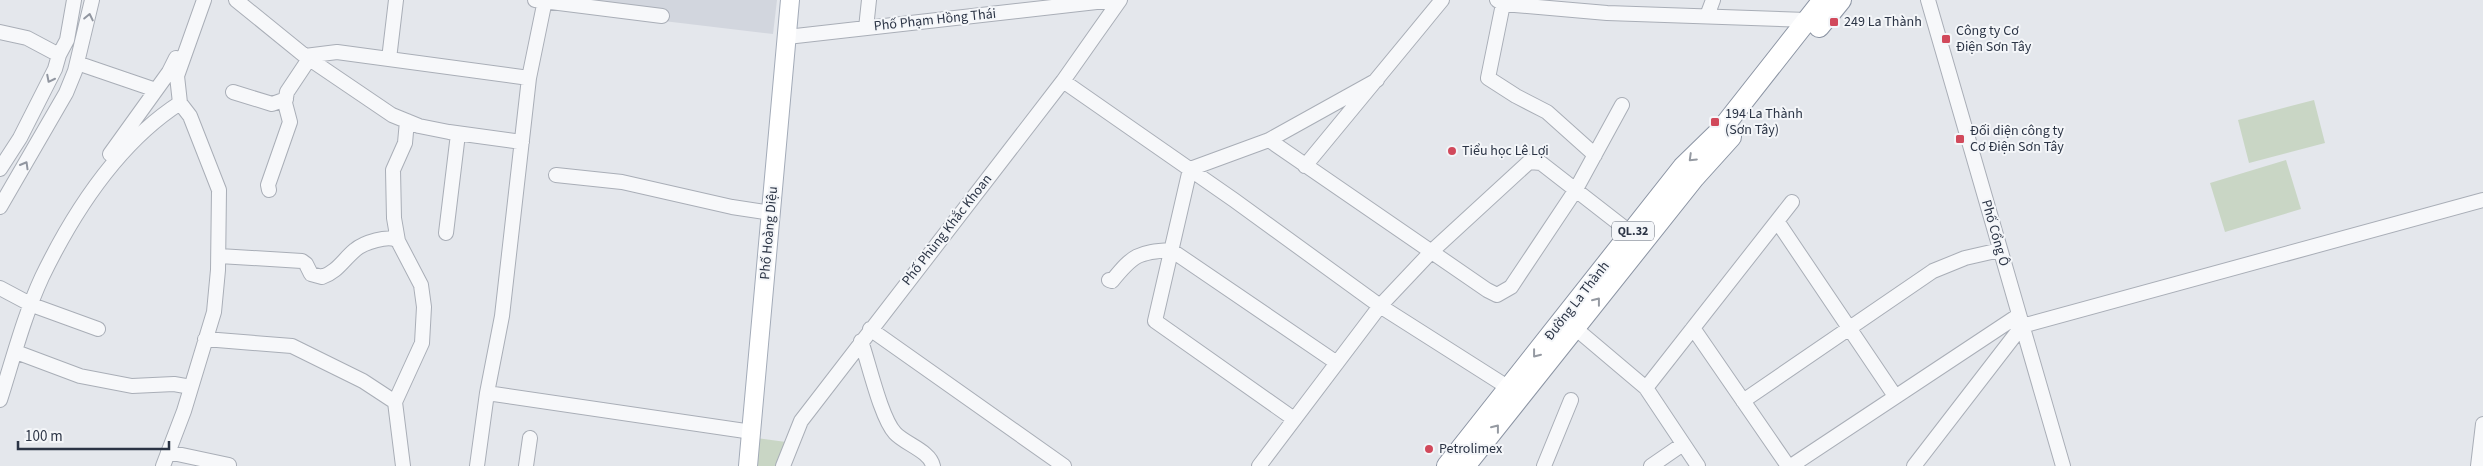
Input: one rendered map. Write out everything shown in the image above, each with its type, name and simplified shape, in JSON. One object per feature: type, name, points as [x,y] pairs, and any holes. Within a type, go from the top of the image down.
[{"type":"highway","name":"Đường La Thành","points":[[1447,466],[1683,168],[1720,131],[1823,0]]},
{"type":"highway","name":"Đường La Thành","points":[[1465,466],[1694,178],[1730,139],[1841,0]]},
{"type":"main road","name":"Phố Hoàng Diệu","points":[[748,466],[790,0]]},
{"type":"street","points":[[0,170],[24,129],[67,40],[74,0]]},
{"type":"street","points":[[0,207],[66,93],[77,63],[92,0]]},
{"type":"street","points":[[0,400],[30,304],[70,211],[176,59],[199,0]]},
{"type":"street","points":[[163,466],[191,387],[214,312],[219,256],[219,190],[190,116],[180,103],[177,76],[204,0]]},
{"type":"street","points":[[236,0],[307,58],[392,116],[458,134],[522,142]]},
{"type":"street","points":[[389,59],[396,0]]},
{"type":"street","points":[[477,466],[487,393],[502,316],[529,78],[542,0],[662,16]]},
{"type":"street","points":[[866,28],[869,0]]},
{"type":"street","name":"Phố Phạm Hồng Thái","points":[[787,37],[1114,0]]},
{"type":"street","name":"Phố Phùng Khắc Khoan","points":[[783,466],[801,421],[870,329],[1063,81],[1120,0]]},
{"type":"street","points":[[1305,166],[1442,0]]},
{"type":"street","points":[[1707,16],[1713,0]]},
{"type":"street","name":"Phố Cổng Ô","points":[[1928,0],[2062,466]]},
{"type":"street","points":[[1595,155],[1546,112],[1508,92],[1488,78],[1500,2],[1607,13],[1807,20]]},
{"type":"street","points":[[0,32],[27,38],[59,55]]},
{"type":"street","points":[[269,190],[268,185],[290,122],[286,99],[287,92],[307,58],[337,52],[529,78]]},
{"type":"street","points":[[77,63],[156,90]]},
{"type":"street","points":[[1190,169],[1269,140],[1377,80]]},
{"type":"street","points":[[1063,81],[1190,169],[1380,306],[1509,388]]},
{"type":"street","points":[[233,92],[272,104],[286,99]]},
{"type":"street","points":[[30,304],[42,278],[99,182],[140,133],[180,103]]},
{"type":"street","points":[[1269,140],[1431,252],[1497,295],[1511,287],[1577,188],[1622,105]]},
{"type":"street","points":[[403,466],[396,402],[422,343],[424,316],[421,285],[398,241],[394,218],[393,170],[406,143],[407,121]]},
{"type":"street","points":[[446,233],[458,134]]},
{"type":"street","points":[[1259,466],[1380,306],[1431,252],[1529,162],[1541,163],[1577,188],[1631,233]]},
{"type":"street","points":[[1190,169],[1155,321],[1294,419]]},
{"type":"street","points":[[556,175],[616,182],[732,207],[771,213]]},
{"type":"street","points":[[1693,328],[1790,466],[1895,396],[2020,321],[2483,200]]},
{"type":"street","points":[[1646,388],[1792,202]]},
{"type":"street","points":[[1777,221],[1895,396]]},
{"type":"street","points":[[219,256],[302,261],[306,264],[311,274],[322,277],[337,269],[355,249],[388,238],[398,241]]},
{"type":"street","points":[[1109,280],[1112,281],[1134,258],[1146,252],[1171,250],[1337,363]]},
{"type":"street","points":[[1743,401],[1933,271],[1965,258],[2000,250]]},
{"type":"street","points":[[0,288],[30,304],[98,329]]},
{"type":"street","points":[[1914,466],[2020,321]]},
{"type":"street","points":[[1575,328],[1646,388],[1698,466]]},
{"type":"street","points":[[870,329],[1064,466]]},
{"type":"street","points":[[205,339],[292,346],[363,381],[396,402]]},
{"type":"street","points":[[861,341],[884,414],[895,433],[935,464]]},
{"type":"street","points":[[16,352],[80,376],[132,386],[174,384],[191,387]]},
{"type":"street","points":[[487,393],[752,432]]},
{"type":"street","points":[[1544,466],[1571,400]]},
{"type":"street","points":[[2478,466],[2483,424]]},
{"type":"street","points":[[526,466],[530,438]]},
{"type":"street","points":[[1651,466],[1683,444]]},
{"type":"street","points":[[168,452],[229,465]]},
{"type":"shaded area","points":[[581,0],[777,0],[773,34],[580,11]]},
{"type":"green space","points":[[2314,100],[2325,143],[2249,163],[2238,120]]},
{"type":"green space","points":[[2286,160],[2301,209],[2225,232],[2210,183]]},
{"type":"green space","points":[[756,438],[786,442],[775,466],[753,466]]},
{"type":"place","name":"249 La Thành","points":[[1834,22]]},
{"type":"place","name":"Công ty Cơ Điện Sơn Tây","points":[[1946,39]]},
{"type":"place","name":"194 La Thành (Sơn Tây)","points":[[1715,122]]},
{"type":"place","name":"Đối diện công ty Cơ Điện Sơn Tây","points":[[1960,139]]},
{"type":"place","name":"Tiểu học Lê Lợi","points":[[1452,151]]},
{"type":"place","name":"Petrolimex","points":[[1429,449]]}]
